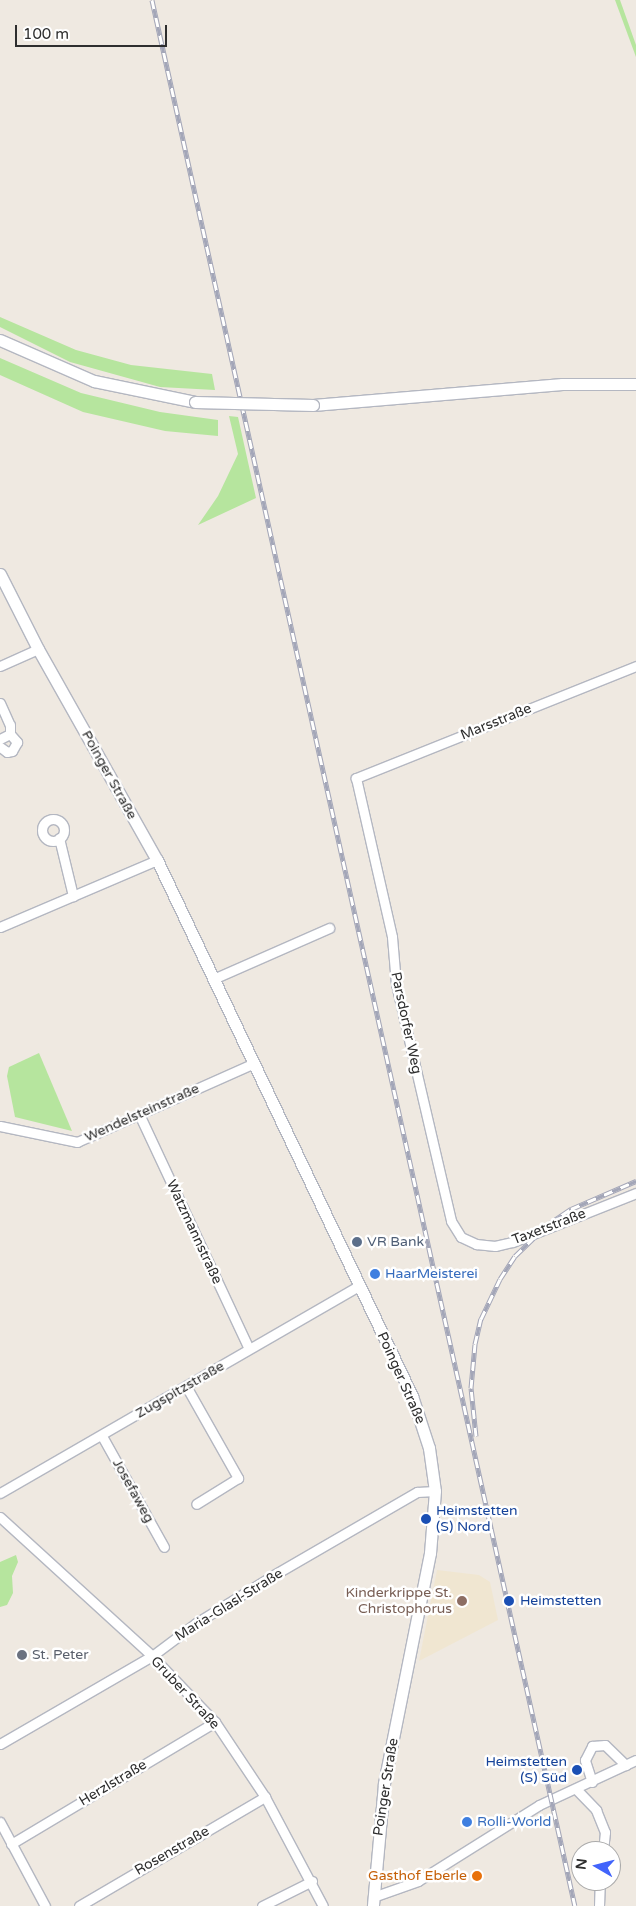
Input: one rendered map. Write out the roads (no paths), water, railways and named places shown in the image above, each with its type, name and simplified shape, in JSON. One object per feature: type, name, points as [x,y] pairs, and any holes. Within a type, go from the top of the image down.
[{"type":"street","points":[[0,340],[94,381],[160,397],[195,402],[313,405],[562,384],[636,384]]},
{"type":"street","name":"Poinger Straße","points":[[0,574],[38,650],[157,860],[252,1064],[359,1286],[420,1419],[429,1448],[435,1491],[430,1553],[384,1784],[373,1902]]},
{"type":"street","points":[[0,666],[38,650]]},
{"type":"street","name":"Marsstraße","points":[[356,778],[636,666]]},
{"type":"street","points":[[0,703],[10,725],[10,734]]},
{"type":"street","points":[[0,739],[10,734]]},
{"type":"street","points":[[0,747],[6,752],[15,750],[17,739],[10,734]]},
{"type":"street","name":"Parsdorfer Weg","points":[[356,778],[392,937],[394,976],[400,1003],[451,1221],[461,1236]]},
{"type":"street","points":[[59,838],[73,896]]},
{"type":"street","points":[[0,927],[157,860]]},
{"type":"street","points":[[213,979],[329,928]]},
{"type":"street","name":"Wendelsteinstraße","points":[[0,1126],[77,1142],[252,1064]]},
{"type":"street","name":"Watzmannstraße","points":[[139,1114],[249,1349]]},
{"type":"street","name":"Taxetstraße","points":[[461,1236],[476,1244],[495,1246],[513,1242],[636,1193]]},
{"type":"street","name":"Zugspitzstraße","points":[[0,1493],[102,1436],[359,1286]]},
{"type":"street","points":[[186,1386],[238,1478],[196,1504]]},
{"type":"street","name":"Josefaweg","points":[[102,1436],[164,1547]]},
{"type":"street","name":"Maria-Glasl-Straße","points":[[0,1744],[152,1656],[196,1623],[417,1492],[435,1491]]},
{"type":"street","name":"Gruber Straße","points":[[0,1517],[152,1656],[215,1722],[265,1797],[324,1906]]},
{"type":"street","name":"Herzlstraße","points":[[11,1844],[215,1722]]},
{"type":"street","points":[[592,1782],[585,1760],[592,1746],[605,1745],[626,1765]]},
{"type":"street","points":[[373,1902],[418,1881],[507,1823],[636,1760]]},
{"type":"street","points":[[577,1790],[596,1810],[605,1832],[604,1841]]},
{"type":"street","name":"Rosenstraße","points":[[80,1906],[265,1797]]},
{"type":"street","points":[[0,1822],[45,1906]]},
{"type":"street","points":[[262,1906],[312,1881]]},
{"type":"street","points":[[599,1906],[600,1891]]},
{"type":"railway","points":[[152,0],[575,1906]]},
{"type":"railway","points":[[476,1436],[471,1388],[475,1344],[481,1319],[500,1279],[515,1256],[547,1225],[571,1209],[636,1181]]},
{"type":"place","name":"VR Bank","points":[[357,1242]]},
{"type":"place","name":"HaarMeisterei","points":[[375,1274]]},
{"type":"place","name":"Heimstetten (S) Nord","points":[[426,1519]]},
{"type":"place","name":"Kinderkrippe St. Christophorus","points":[[462,1601]]},
{"type":"place","name":"Heimstetten","points":[[509,1601]]},
{"type":"place","name":"St. Peter","points":[[22,1655]]},
{"type":"place","name":"Heimstetten (S) Süd","points":[[577,1770]]},
{"type":"place","name":"Rolli-World","points":[[467,1822]]},
{"type":"place","name":"Gasthof Eberle","points":[[477,1876]]}]
